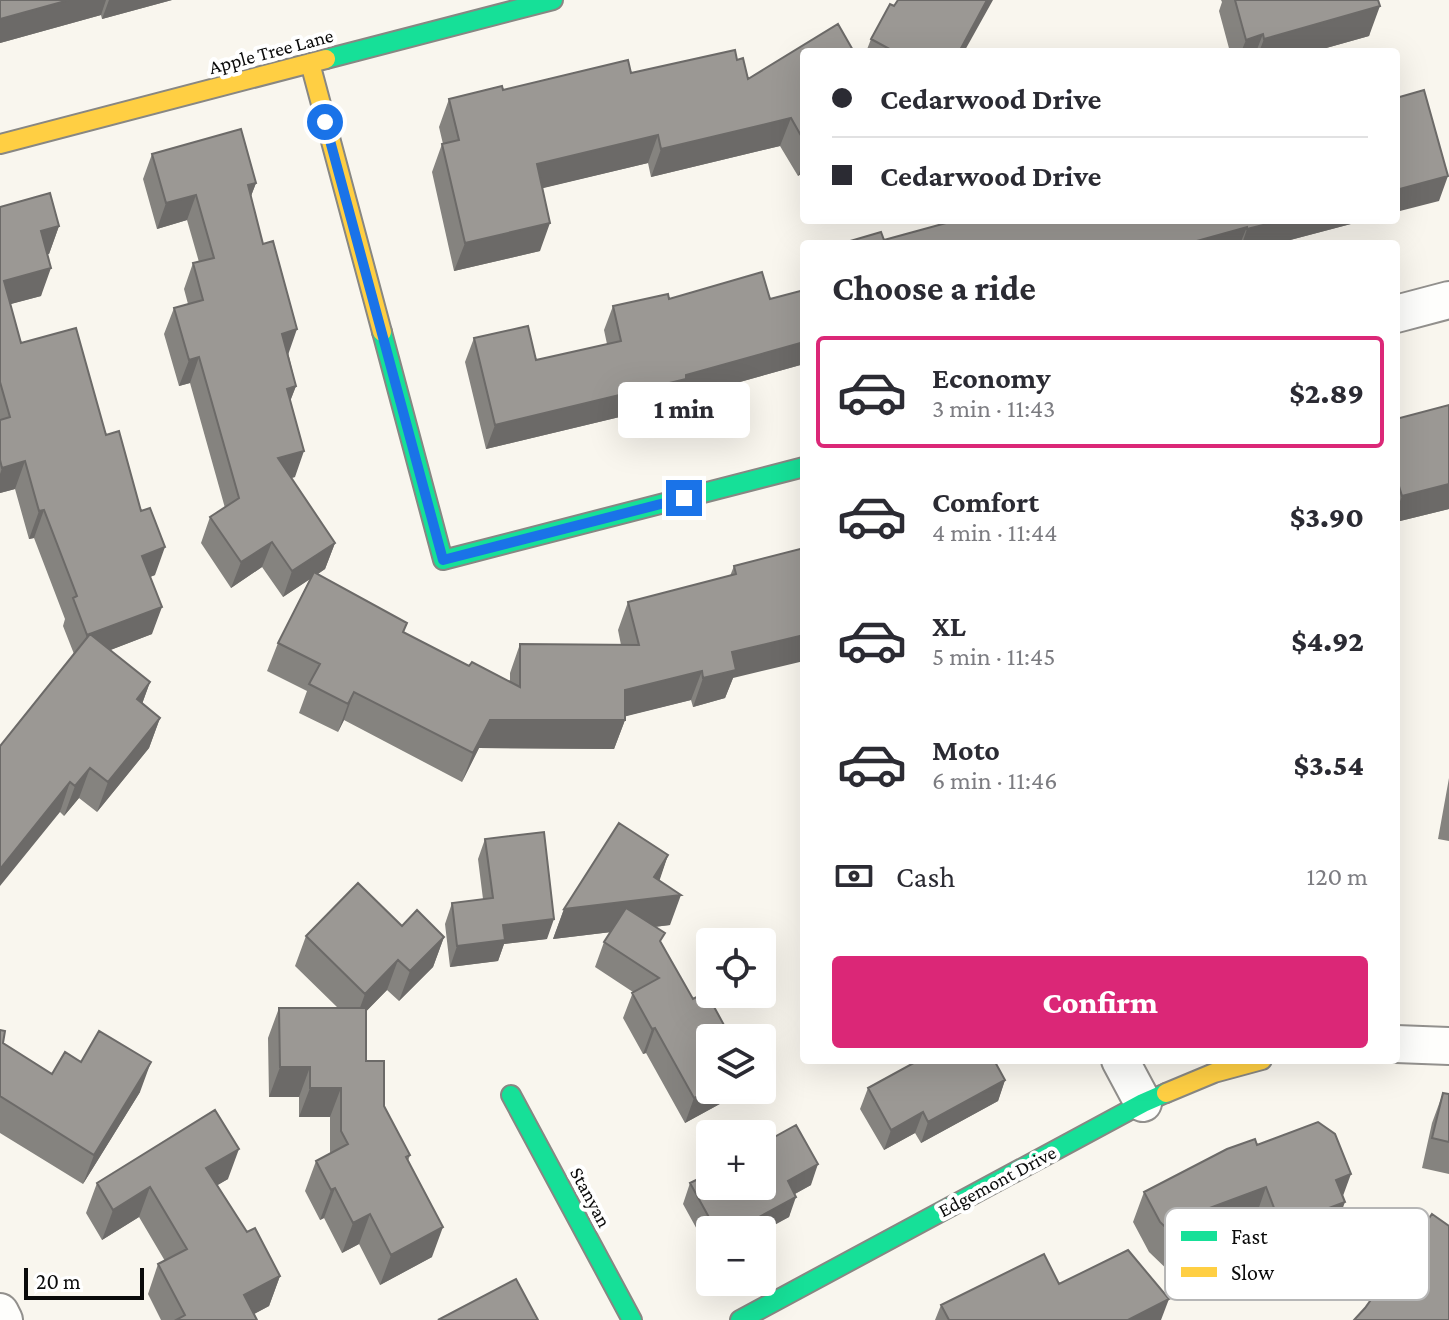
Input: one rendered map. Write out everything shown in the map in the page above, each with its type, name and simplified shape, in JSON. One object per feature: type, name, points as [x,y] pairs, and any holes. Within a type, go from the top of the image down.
[{"type":"street","name":"Apple Tree Lane","points":[[0,144],[553,0]]},
{"type":"street","points":[[310,63],[443,560],[800,468]]},
{"type":"street","points":[[1400,313],[1449,300]]},
{"type":"street","points":[[1400,1044],[1449,1046]]},
{"type":"street","points":[[1122,1064],[1143,1103]]},
{"type":"street","name":"Edgemont Drive","points":[[740,1320],[1143,1103],[1214,1073],[1247,1064]]},
{"type":"street","name":"Stanyan","points":[[511,1095],[632,1320]]},
{"type":"street","points":[[0,1312],[4,1320]]},
{"type":"building","points":[[0,0],[69,0],[0,19]]},
{"type":"building","points":[[898,0],[987,0],[961,48],[888,48],[871,39],[890,4],[894,6]]},
{"type":"building","points":[[1235,0],[1378,0],[1380,6],[1264,39],[1263,34],[1246,40]]},
{"type":"building","points":[[838,24],[852,48],[800,48],[800,134],[791,118],[661,149],[658,135],[537,164],[550,223],[465,243],[442,144],[459,140],[449,99],[502,86],[503,90],[628,60],[631,73],[735,50],[737,60],[743,58],[748,79]]},
{"type":"building","points":[[1424,90],[1448,176],[1400,189],[1400,97]]},
{"type":"building","points":[[241,129],[256,183],[248,185],[263,244],[273,241],[297,329],[282,334],[296,386],[287,389],[304,451],[278,458],[335,543],[292,571],[272,542],[241,562],[210,517],[239,498],[199,357],[189,360],[174,308],[203,300],[193,263],[214,258],[196,195],[166,203],[152,154]]},
{"type":"building","points":[[50,193],[59,226],[41,231],[51,268],[4,281],[21,343],[76,328],[106,435],[119,431],[141,511],[150,508],[165,547],[142,556],[162,607],[87,635],[73,598],[77,596],[44,510],[39,511],[25,461],[2,468],[0,460],[0,420],[10,417],[0,382],[0,207]]},
{"type":"building","points":[[942,224],[1267,224],[1200,240],[884,240]]},
{"type":"building","points":[[881,232],[884,240],[854,240]]},
{"type":"building","points":[[762,272],[770,299],[800,291],[800,343],[686,375],[686,379],[495,425],[474,338],[528,326],[536,360],[621,341],[613,306],[668,294],[669,299]]},
{"type":"building","points":[[1449,405],[1449,484],[1402,496],[1400,418]]},
{"type":"building","points":[[800,549],[800,636],[732,652],[736,670],[703,678],[702,671],[625,690],[625,720],[490,720],[473,753],[354,692],[348,704],[309,684],[320,664],[278,643],[314,572],[407,623],[403,632],[469,666],[472,662],[520,687],[520,644],[639,645],[628,602],[736,574],[734,566]]},
{"type":"building","points":[[90,634],[150,682],[137,699],[160,718],[108,782],[90,768],[75,786],[70,782],[0,869],[0,746]]},
{"type":"building","points":[[619,823],[668,855],[654,877],[681,895],[564,909]]},
{"type":"building","points":[[544,832],[554,919],[503,925],[505,940],[457,946],[452,903],[493,898],[485,839]]},
{"type":"building","points":[[358,883],[402,926],[417,910],[444,937],[410,971],[398,960],[365,994],[306,936]]},
{"type":"building","points":[[626,908],[665,933],[660,941],[693,999],[696,997],[696,1008],[715,1008],[723,1024],[696,1024],[696,1097],[632,993],[659,978],[604,942]]},
{"type":"building","points":[[279,1008],[366,1008],[366,1061],[384,1061],[384,1106],[410,1155],[406,1157],[443,1227],[391,1255],[370,1214],[353,1223],[335,1188],[331,1190],[316,1161],[348,1144],[341,1131],[341,1088],[310,1088],[310,1067],[280,1067]]},
{"type":"building","points":[[0,1030],[5,1031],[3,1043],[52,1074],[65,1052],[81,1062],[99,1031],[151,1062],[94,1155],[0,1096]]},
{"type":"building","points":[[912,1064],[996,1064],[1005,1080],[928,1122],[923,1112],[891,1130],[868,1088]]},
{"type":"building","points":[[1443,1093],[1449,1094],[1449,1142],[1432,1138]]},
{"type":"building","points":[[215,1110],[239,1149],[206,1168],[247,1232],[255,1228],[280,1276],[244,1295],[257,1320],[176,1320],[185,1315],[158,1264],[187,1249],[150,1187],[113,1210],[97,1183]]},
{"type":"building","points":[[1318,1122],[1335,1134],[1351,1174],[1336,1180],[1345,1202],[1329,1208],[1274,1208],[1266,1187],[1209,1208],[1165,1208],[1165,1227],[1160,1222],[1144,1192],[1227,1149],[1255,1139],[1257,1145]]},
{"type":"building","points":[[796,1125],[818,1164],[788,1181],[796,1197],[761,1216],[708,1216],[699,1200],[776,1200],[776,1136]]},
{"type":"building","points":[[696,1180],[696,1194],[690,1183]]},
{"type":"building","points":[[1432,1214],[1449,1226],[1449,1320],[1354,1320],[1371,1300],[1429,1300],[1429,1218]]},
{"type":"building","points":[[1128,1250],[1167,1300],[1128,1320],[949,1320],[941,1305],[1044,1254],[1059,1284]]},
{"type":"building","points":[[516,1279],[538,1320],[438,1320]]},
{"type":"traffic: fast","points":[[326,59],[553,0]]},
{"type":"traffic: fast","points":[[382,332],[443,560],[800,468]]},
{"type":"traffic: fast","points":[[740,1320],[1166,1093]]},
{"type":"traffic: fast","points":[[511,1095],[632,1320]]},
{"type":"traffic: slow","points":[[0,144],[326,59]]},
{"type":"traffic: slow","points":[[310,63],[382,332]]},
{"type":"traffic: slow","points":[[1166,1093],[1214,1073],[1247,1064]]},
{"type":"route","points":[[325,122],[443,560],[684,498]]}]
